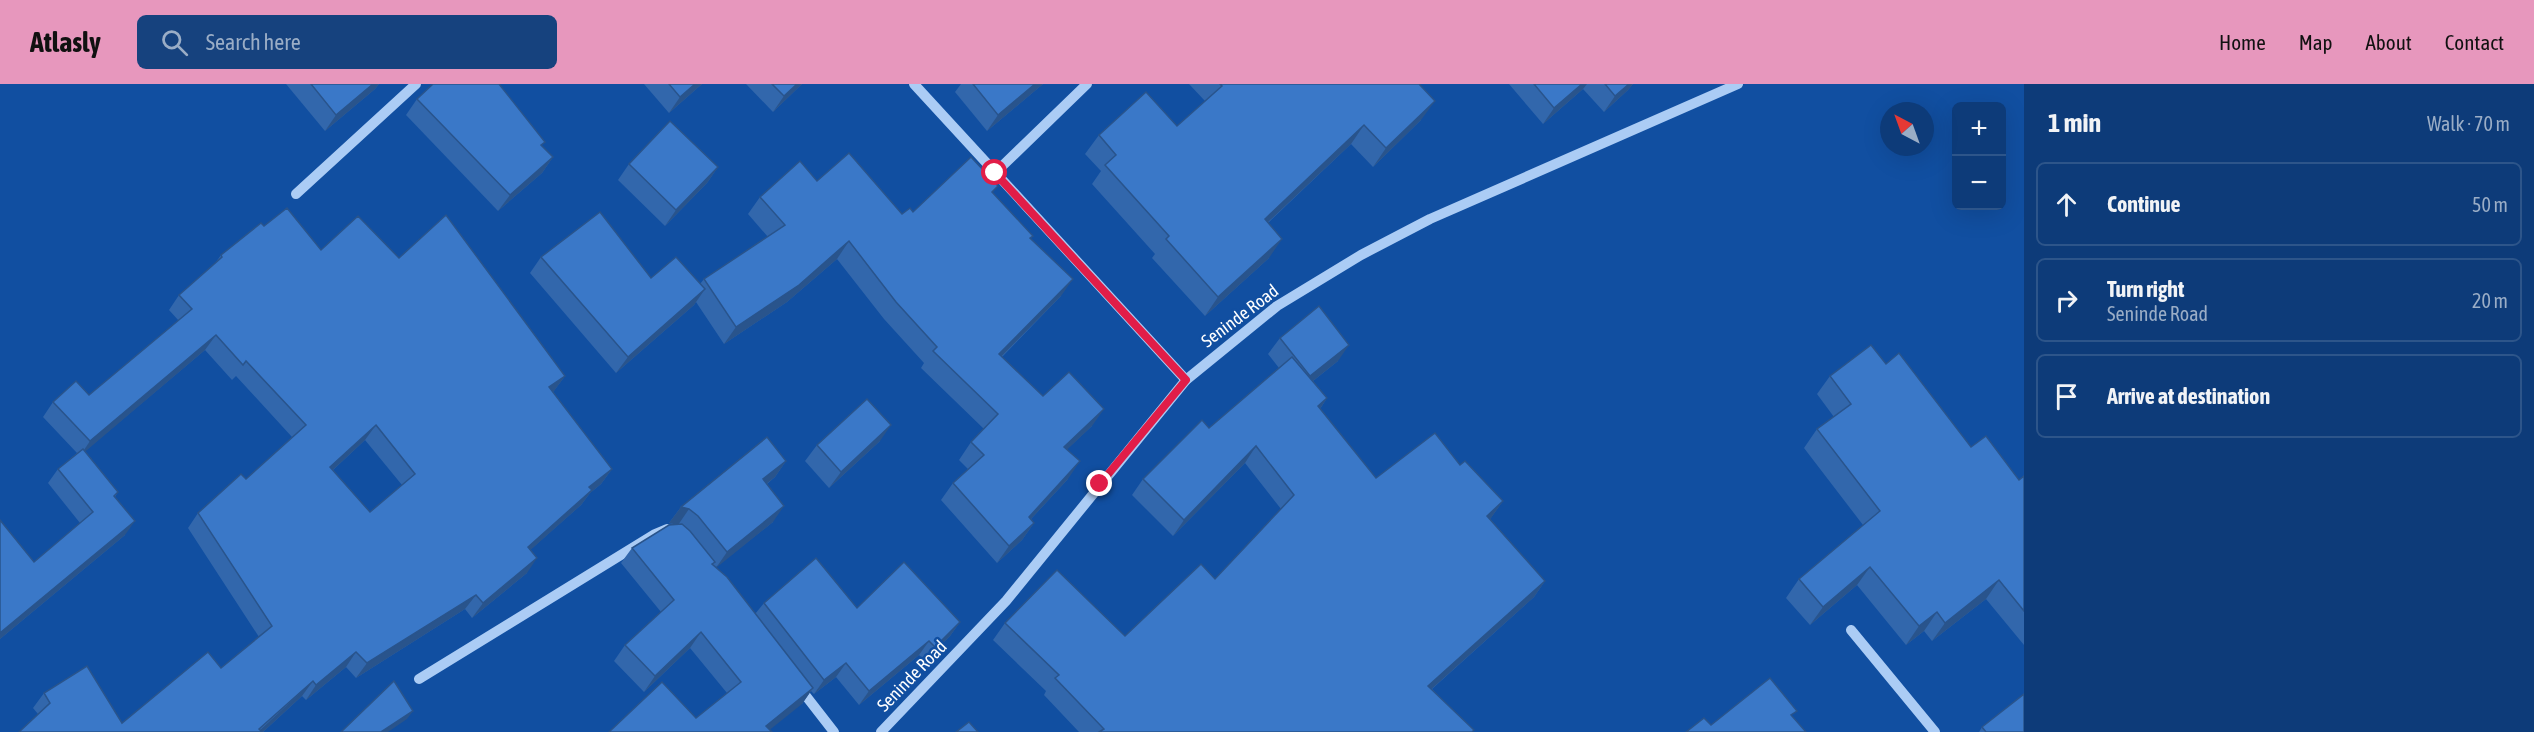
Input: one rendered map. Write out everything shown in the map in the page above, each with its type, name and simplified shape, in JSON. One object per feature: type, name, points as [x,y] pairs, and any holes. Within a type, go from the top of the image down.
[{"type":"street","points":[[296,194],[416,84]]},
{"type":"street","points":[[914,84],[1186,380]]},
{"type":"street","points":[[995,173],[1087,84]]},
{"type":"street","name":"Seninde Road","points":[[882,732],[1006,601],[1186,380],[1278,306],[1430,219],[1738,84]]},
{"type":"street","points":[[419,679],[655,534],[666,529],[676,532]]},
{"type":"street","points":[[1851,630],[1935,732]]},
{"type":"street","points":[[791,678],[834,732]]},
{"type":"building","points":[[311,84],[373,84],[336,115]]},
{"type":"building","points":[[433,84],[499,84],[545,142],[541,145],[553,157],[510,195],[417,99]]},
{"type":"building","points":[[669,84],[695,84],[680,97]]},
{"type":"building","points":[[772,84],[797,84],[784,96]]},
{"type":"building","points":[[973,84],[1035,84],[998,115]]},
{"type":"building","points":[[1220,84],[1419,84],[1435,101],[1386,148],[1364,125],[1265,219],[1282,239],[1218,297],[1166,239],[1169,236],[1105,165],[1116,155],[1099,135],[1146,92],[1177,126],[1222,86]]},
{"type":"building","points":[[1534,84],[1582,84],[1554,108]]},
{"type":"building","points":[[1605,84],[1629,84],[1615,96]]},
{"type":"building","points":[[670,121],[718,167],[676,210],[629,164]]},
{"type":"building","points":[[849,153],[902,214],[910,208],[913,212],[971,157],[998,186],[992,192],[1033,236],[1030,238],[1073,279],[999,354],[1043,396],[1069,372],[1104,409],[1064,447],[1080,461],[1029,517],[1034,523],[1009,546],[953,483],[984,455],[971,442],[998,414],[933,351],[937,347],[896,302],[849,241],[799,285],[736,327],[704,279],[785,225],[760,197],[800,161],[817,181]]},
{"type":"building","points":[[287,208],[321,250],[358,216],[399,258],[446,215],[565,376],[549,387],[612,469],[589,487],[592,490],[528,547],[537,558],[483,603],[476,595],[367,663],[356,652],[316,685],[313,681],[259,729],[260,732],[19,732],[50,703],[44,693],[87,666],[122,723],[208,652],[221,668],[272,626],[198,513],[241,474],[246,479],[306,425],[246,361],[243,365],[216,335],[90,441],[53,402],[76,381],[89,395],[192,309],[179,295],[222,257],[221,255],[261,223],[264,226]],"holes":[[[376,425],[415,474],[370,512],[330,467]]]},
{"type":"building","points":[[600,212],[651,278],[676,257],[705,289],[628,357],[541,257]]},
{"type":"building","points":[[1319,306],[1349,345],[1310,376],[1280,338]]},
{"type":"building","points":[[1871,345],[1886,364],[1899,353],[1971,447],[1986,436],[2019,480],[2024,476],[2024,611],[1999,580],[1945,623],[1937,612],[1919,626],[1870,567],[1823,607],[1799,579],[1880,511],[1817,429],[1851,404],[1830,376]]},
{"type":"building","points":[[1292,357],[1327,398],[1318,406],[1376,478],[1435,433],[1460,465],[1465,461],[1503,501],[1487,516],[1545,581],[1428,686],[1474,730],[1472,732],[1099,732],[1104,729],[1055,678],[1059,675],[1005,623],[1057,570],[1125,636],[1201,564],[1215,579],[1294,495],[1256,446],[1184,520],[1143,479],[1202,420],[1209,428]]},
{"type":"building","points":[[867,399],[891,425],[841,472],[817,445]]},
{"type":"building","points":[[767,437],[786,461],[763,479],[784,506],[727,552],[698,516],[689,509],[681,507]]},
{"type":"building","points":[[83,449],[118,492],[114,496],[135,521],[0,633],[0,520],[34,562],[93,512],[58,469]]},
{"type":"building","points":[[682,524],[715,562],[712,564],[727,577],[813,688],[766,726],[772,732],[609,732],[662,682],[696,718],[741,682],[701,632],[655,676],[625,645],[674,600],[632,548],[669,525]]},
{"type":"building","points":[[816,558],[857,608],[904,562],[960,622],[935,647],[929,641],[869,691],[846,663],[824,680],[764,603]]},
{"type":"building","points":[[1770,678],[1797,711],[1791,715],[1806,732],[1686,732],[1704,718],[1711,725]]},
{"type":"building","points":[[394,681],[413,711],[381,732],[341,732]]},
{"type":"building","points":[[2024,694],[2024,732],[1986,732],[1982,727]]},
{"type":"building","points":[[969,722],[978,732],[956,732]]},
{"type":"route","points":[[995,173],[1186,380],[1100,484]]}]
